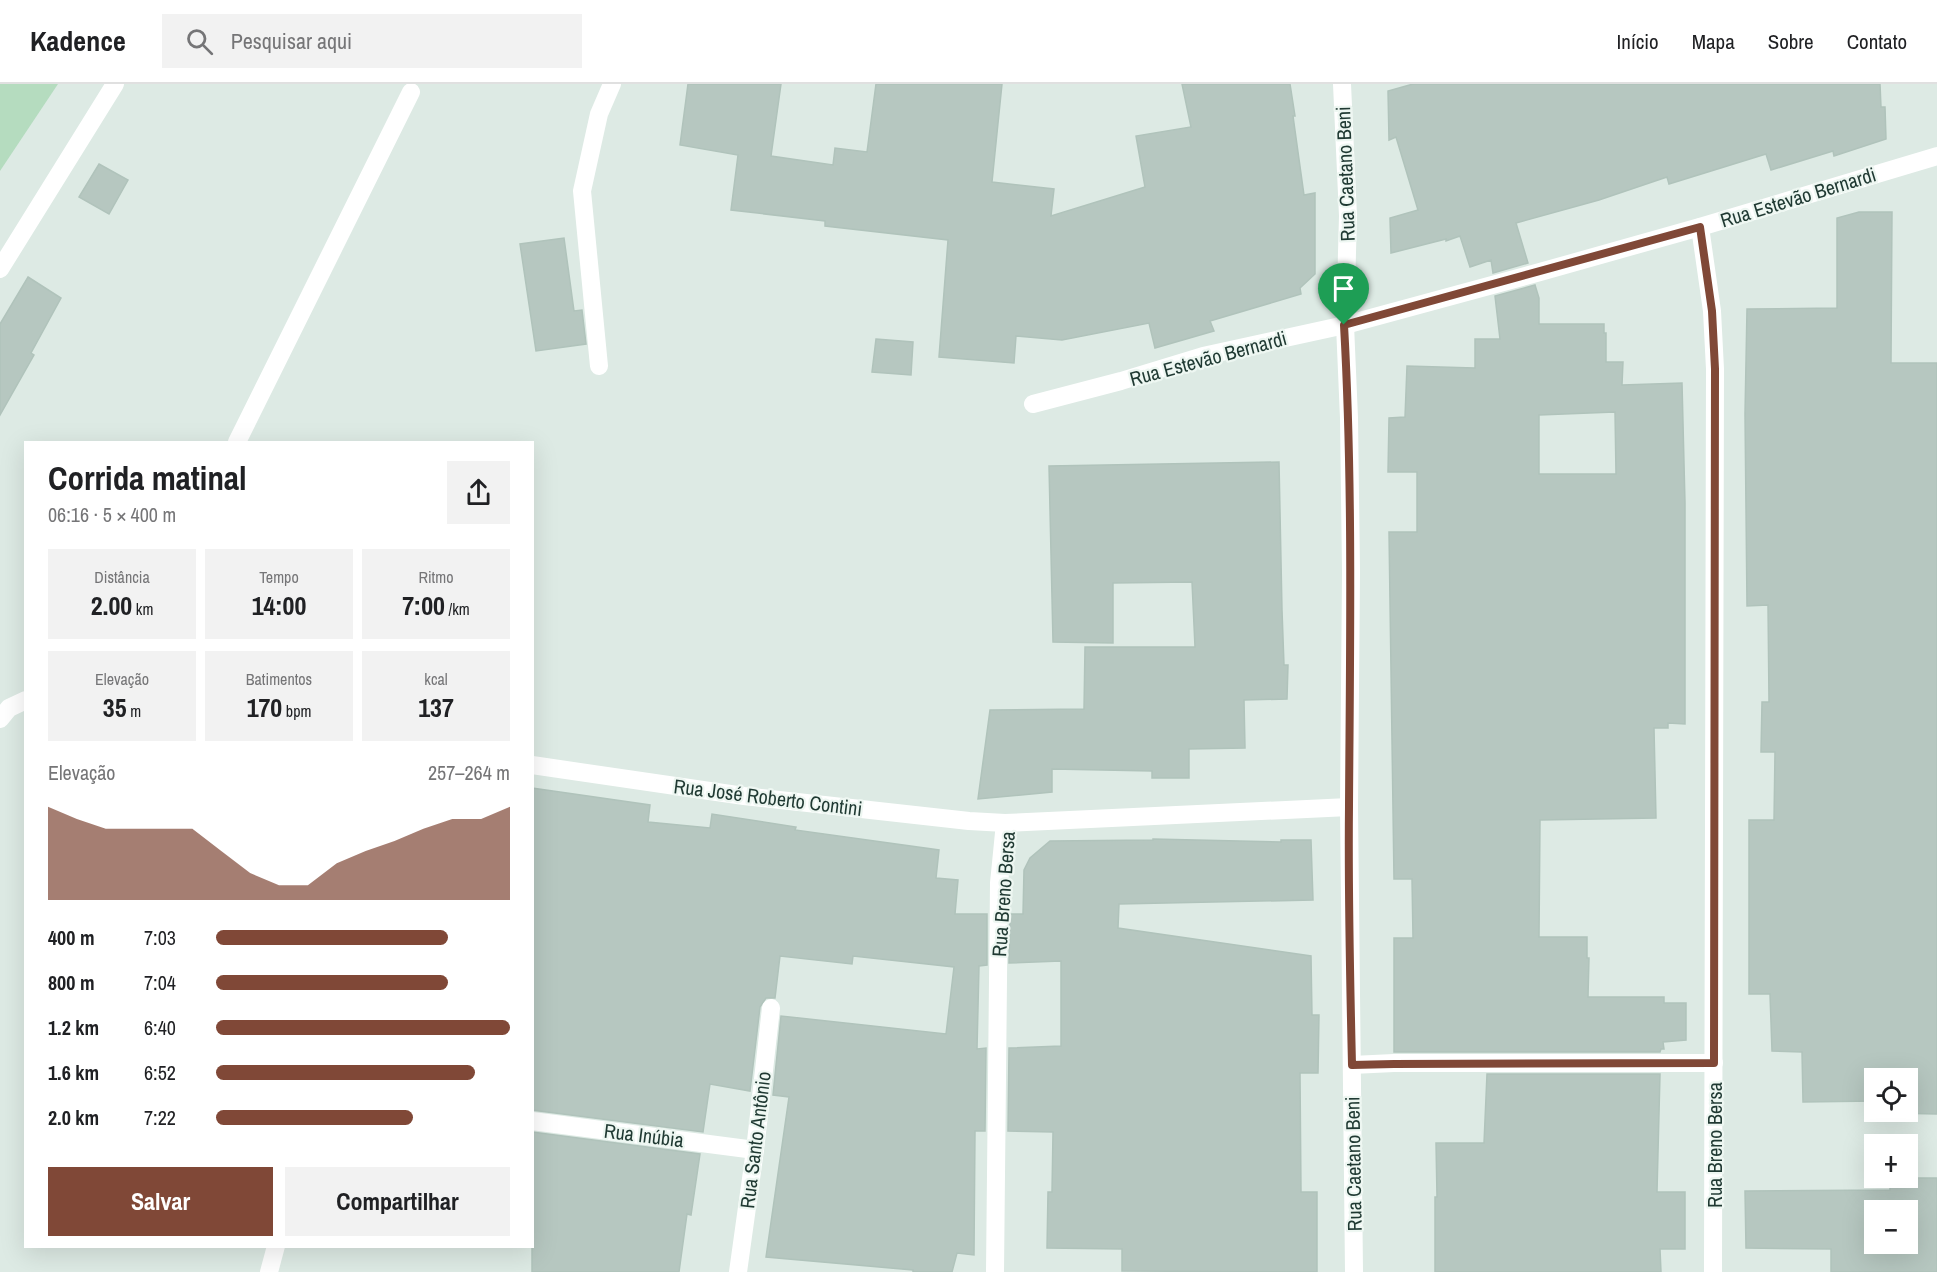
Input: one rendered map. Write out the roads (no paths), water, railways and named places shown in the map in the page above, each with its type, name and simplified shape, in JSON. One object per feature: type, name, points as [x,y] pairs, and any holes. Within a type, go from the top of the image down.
[{"type":"street","points":[[0,269],[115,84]]},
{"type":"street","points":[[599,366],[582,191],[599,114],[612,84]]},
{"type":"street","name":"Rua Caetano Beni","points":[[1342,84],[1348,216],[1344,325],[1349,418],[1351,572],[1349,807],[1354,1272]]},
{"type":"street","points":[[237,441],[411,92]]},
{"type":"street","name":"Rua Estevão Bernardi","points":[[1033,404],[1203,356],[1344,325],[1700,227],[1937,156]]},
{"type":"street","name":"Rua Breno Bersa","points":[[1700,227],[1712,311],[1715,369],[1713,1272]]},
{"type":"street","points":[[0,719],[9,708],[24,701]]},
{"type":"street","name":"Rua José Roberto Contini","points":[[534,765],[744,796],[969,821],[1005,822]]},
{"type":"street","name":"Rua Breno Bersa","points":[[995,1272],[999,883],[1005,822],[1349,807]]},
{"type":"street","name":"Rua Santo Antônio","points":[[738,1272],[771,1008]]},
{"type":"street","points":[[1352,1065],[1714,1063]]},
{"type":"street","name":"Rua Inúbia","points":[[534,1121],[755,1150]]},
{"type":"street","points":[[269,1272],[275,1248]]}]
